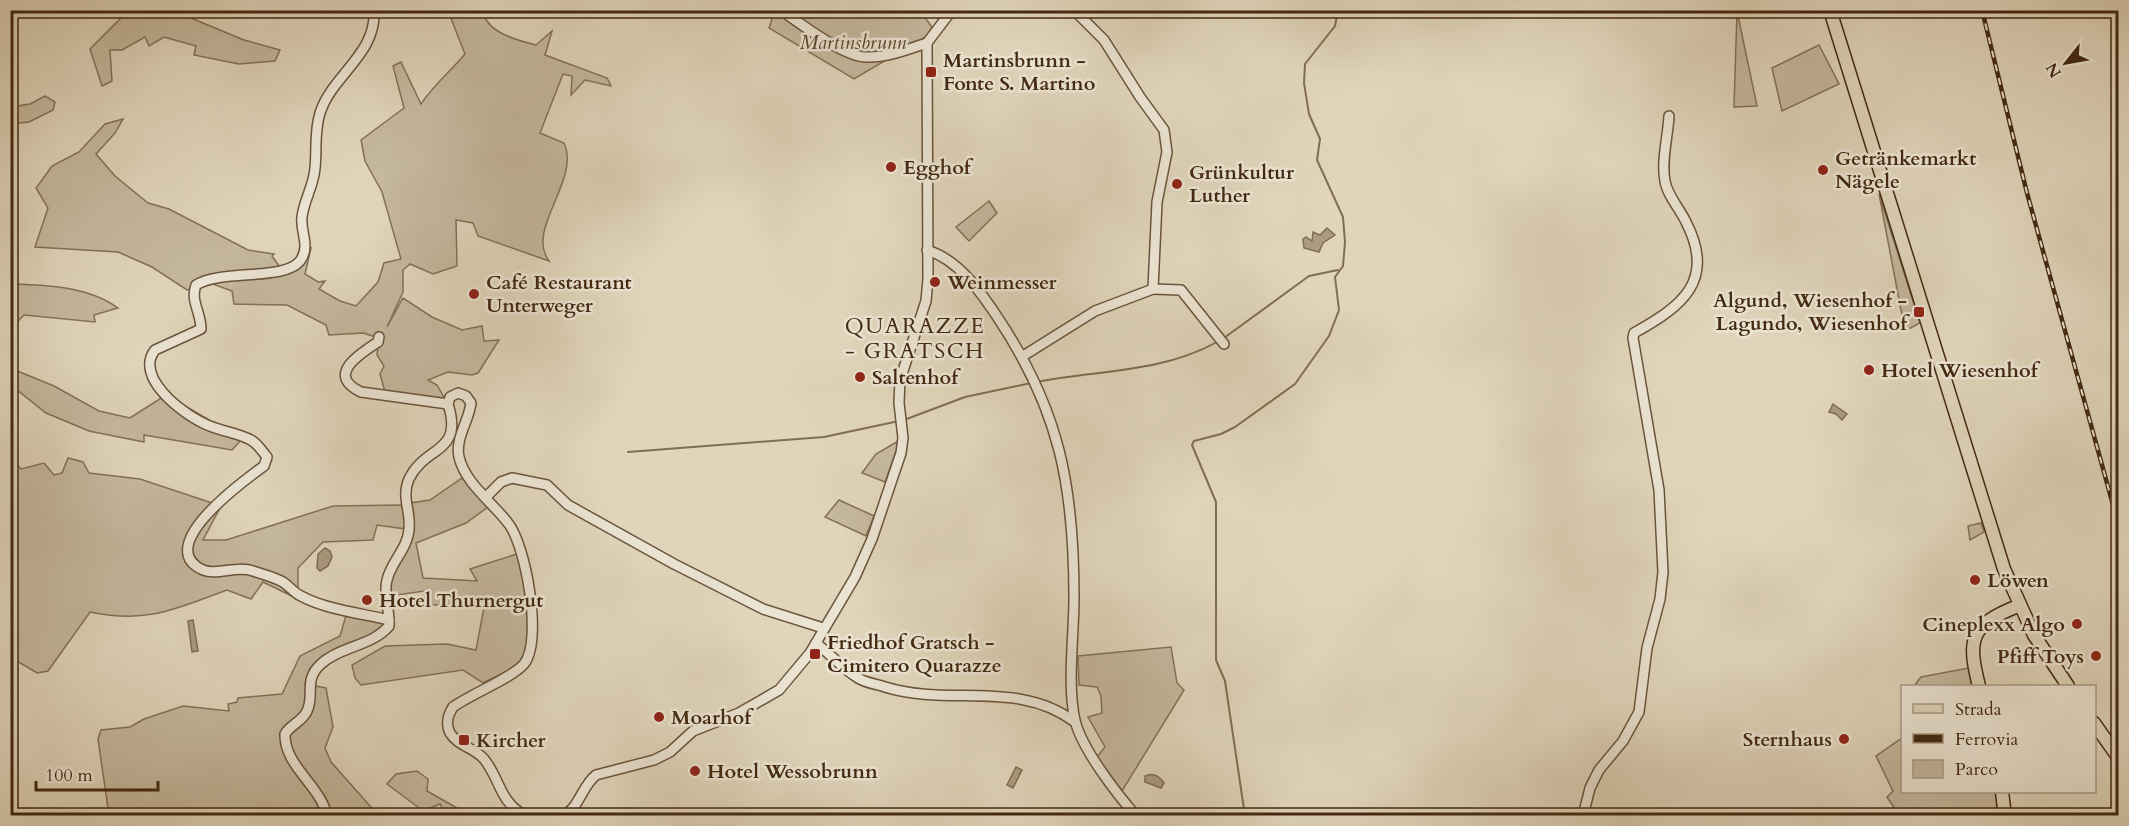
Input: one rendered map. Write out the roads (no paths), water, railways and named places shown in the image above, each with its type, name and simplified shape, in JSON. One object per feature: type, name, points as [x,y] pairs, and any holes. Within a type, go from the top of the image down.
[{"type":"main road","points":[[1830,10],[1984,509],[2018,606],[2067,685]]},
{"type":"main road","points":[[1979,685],[1971,645],[1977,632],[1995,616],[2018,606]]},
{"type":"main road","points":[[2096,726],[2118,757]]},
{"type":"main road","points":[[2002,793],[2005,816]]},
{"type":"street","points":[[374,10],[375,21],[368,41],[357,60],[328,95],[320,113],[315,139],[316,167],[302,217],[305,251],[299,262],[282,272],[209,277],[196,285],[192,293],[201,317],[201,329],[155,350],[150,357],[150,364],[152,375],[162,393],[187,414],[224,432],[253,440],[267,457],[264,466],[219,499],[206,514],[191,540],[189,554],[195,565],[206,571],[245,568],[282,582],[301,596],[389,620]]},
{"type":"street","points":[[781,10],[828,42],[866,57],[888,55],[927,43],[952,10]]},
{"type":"street","points":[[1074,10],[1104,40],[1164,130],[1167,152],[1157,202],[1153,289]]},
{"type":"street","points":[[564,816],[574,809],[590,779],[596,775],[654,760],[670,752],[693,731],[766,700],[793,675],[816,643],[855,576],[872,539],[899,459],[903,438],[900,380],[926,302],[927,43]]},
{"type":"street","points":[[1583,816],[1590,788],[1599,770],[1623,741],[1639,712],[1647,648],[1660,598],[1663,572],[1659,490],[1633,338],[1634,333],[1666,314],[1685,297],[1695,280],[1699,261],[1695,239],[1665,181],[1669,116]]},
{"type":"street","points":[[927,250],[940,254],[961,271],[985,298],[1023,356],[1054,426],[1066,477],[1074,596],[1075,722]]},
{"type":"street","points":[[1023,356],[1095,311],[1153,289],[1181,290],[1221,341]]},
{"type":"street","points":[[379,337],[378,342],[350,362],[346,372],[347,382],[351,387],[361,392],[448,404]]},
{"type":"street","points":[[327,816],[319,795],[303,778],[288,749],[286,732],[306,713],[310,682],[318,666],[331,656],[378,636],[389,626],[386,584],[410,529],[406,506],[406,487],[418,466],[447,441],[453,422],[448,404],[450,397],[458,393],[466,396],[471,403],[460,442],[459,456],[473,482],[510,525],[519,542],[530,597],[531,648],[525,663],[515,671],[453,706],[447,724],[451,734],[458,742],[481,756],[506,801],[525,816]]},
{"type":"street","points":[[486,496],[501,482],[512,478],[547,485],[568,505],[674,564],[763,609],[823,628]]},
{"type":"street","points":[[816,643],[859,679],[903,693],[937,697],[986,695],[1024,698],[1061,711],[1075,722],[1117,794],[1136,816]]},
{"type":"waterway","points":[[1245,816],[1225,681],[1216,660],[1216,502],[1192,445],[1194,441],[1221,434],[1235,427],[1295,384],[1329,336],[1339,310],[1335,277],[1343,266],[1345,242],[1343,217],[1317,160],[1320,139],[1309,114],[1304,83],[1305,64],[1335,26],[1338,10]]},
{"type":"waterway","points":[[1224,338],[1309,276],[1338,270]]},
{"type":"waterway","points":[[1037,382],[1152,365],[1174,360],[1217,342]]},
{"type":"waterway","points":[[904,420],[965,397],[1031,383]]},
{"type":"waterway","points":[[628,452],[824,437],[899,421]]},
{"type":"railway","points":[[1982,10],[2027,193],[2118,523]]},
{"type":"place","name":"Martinsbrunn - Fonte S. Martino","points":[[931,72]]},
{"type":"place","name":"Egghof","points":[[891,167]]},
{"type":"place","name":"Getränkemarkt Nägele","points":[[1823,170]]},
{"type":"place","name":"Grünkultur Luther","points":[[1177,184]]},
{"type":"place","name":"Weinmesser","points":[[935,282]]},
{"type":"place","name":"Café Restaurant Unterweger","points":[[474,294]]},
{"type":"place","name":"Algund, Wiesenhof - Lagundo, Wiesenhof","points":[[1919,312]]},
{"type":"place","name":"Hotel Wiesenhof","points":[[1869,370]]},
{"type":"place","name":"Saltenhof","points":[[860,377]]},
{"type":"place","name":"Löwen","points":[[1975,580]]},
{"type":"place","name":"Hotel Thurnergut","points":[[367,600]]},
{"type":"place","name":"Cineplexx Algo","points":[[2077,624]]},
{"type":"place","name":"Friedhof Gratsch - Cimitero Quarazze","points":[[815,654]]},
{"type":"place","name":"Pfiff Toys","points":[[2096,656]]},
{"type":"place","name":"Moarhof","points":[[659,717]]},
{"type":"place","name":"Sternhaus","points":[[1844,739]]},
{"type":"place","name":"Kircher","points":[[464,740]]},
{"type":"place","name":"Hotel Wessobrunn","points":[[695,771]]},
{"type":"district","name":"QUARAZZE - GRATSCH","points":[[915,338]]},
{"type":"park label","name":"Martinsbrunn","points":[[853,42]]}]
